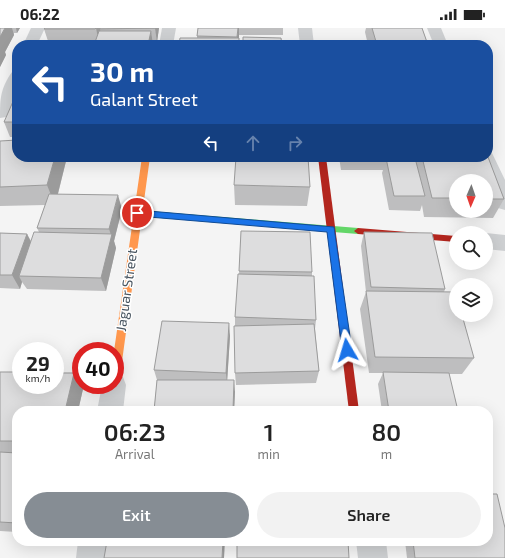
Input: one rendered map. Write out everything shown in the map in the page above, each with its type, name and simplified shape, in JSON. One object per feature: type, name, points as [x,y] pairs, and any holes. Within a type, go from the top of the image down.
[{"type":"street","points":[[32,40],[38,28]]},
{"type":"street","points":[[167,40],[168,28]]},
{"type":"street","points":[[305,28],[306,40]]},
{"type":"street","points":[[434,28],[439,40]]},
{"type":"street","points":[[0,113],[12,86]]},
{"type":"street","name":"Jaguar Street","points":[[120,342],[145,162]]},
{"type":"street","points":[[323,162],[353,406]]},
{"type":"street","points":[[488,162],[505,203]]},
{"type":"street","points":[[137,213],[449,238]]},
{"type":"street","points":[[493,242],[505,243]]},
{"type":"street","points":[[111,406],[113,394]]},
{"type":"street","points":[[91,558],[92,546]]},
{"type":"street","points":[[371,546],[373,558]]},
{"type":"building","points":[[0,28],[5,28],[0,37]]},
{"type":"building","points":[[45,28],[96,28],[44,29]]},
{"type":"building","points":[[100,28],[155,28],[100,29]]},
{"type":"building","points":[[198,28],[238,28],[237,37],[197,36]]},
{"type":"building","points":[[372,28],[422,28],[426,40],[376,40]]},
{"type":"building","points":[[99,31],[151,31],[149,40],[96,40]]},
{"type":"building","points":[[243,37],[281,38],[281,40],[243,40]]},
{"type":"building","points":[[180,38],[239,38],[239,40],[180,40]]},
{"type":"building","points":[[12,104],[12,122],[4,122]]},
{"type":"building","points":[[12,140],[12,162],[54,162],[47,185],[0,187],[0,141]]},
{"type":"building","points":[[236,162],[308,162],[310,187],[234,185]]},
{"type":"building","points":[[387,162],[416,162],[425,196],[394,196]]},
{"type":"building","points":[[423,162],[490,162],[504,199],[493,199],[493,174],[449,174],[449,198],[432,198]]},
{"type":"building","points":[[49,194],[118,195],[109,229],[37,228]]},
{"type":"building","points":[[241,231],[310,232],[312,272],[239,271]]},
{"type":"building","points":[[34,232],[112,234],[101,278],[19,276]]},
{"type":"building","points":[[364,232],[432,233],[445,289],[371,287]]},
{"type":"building","points":[[0,233],[27,234],[12,275],[0,275]]},
{"type":"building","points":[[238,274],[314,276],[316,320],[235,317]]},
{"type":"building","points":[[366,291],[449,292],[449,322],[464,322],[474,358],[375,357]]},
{"type":"building","points":[[162,321],[229,323],[226,373],[154,370]]},
{"type":"building","points":[[314,324],[319,371],[235,373],[234,326]]},
{"type":"building","points":[[0,372],[12,372],[12,394],[64,394],[64,373],[72,373],[72,381],[66,406],[12,406],[12,441],[0,441]]},
{"type":"building","points":[[383,372],[449,373],[457,406],[388,406]]},
{"type":"building","points":[[157,380],[234,380],[233,406],[154,406]]},
{"type":"building","points":[[0,452],[12,453],[12,523],[0,522]]},
{"type":"building","points":[[493,494],[497,494],[505,528],[505,558],[415,558],[414,546],[493,546]]},
{"type":"building","points":[[106,546],[223,546],[222,558],[104,558]]},
{"type":"building","points":[[237,546],[348,546],[349,558],[237,558]]},
{"type":"traffic: fast","points":[[137,213],[358,231]]},
{"type":"traffic: slow","points":[[120,342],[145,162]]},
{"type":"traffic: jam","points":[[323,162],[353,406]]},
{"type":"traffic: jam","points":[[358,231],[449,238]]},
{"type":"route","points":[[137,213],[331,229],[347,350]]}]
